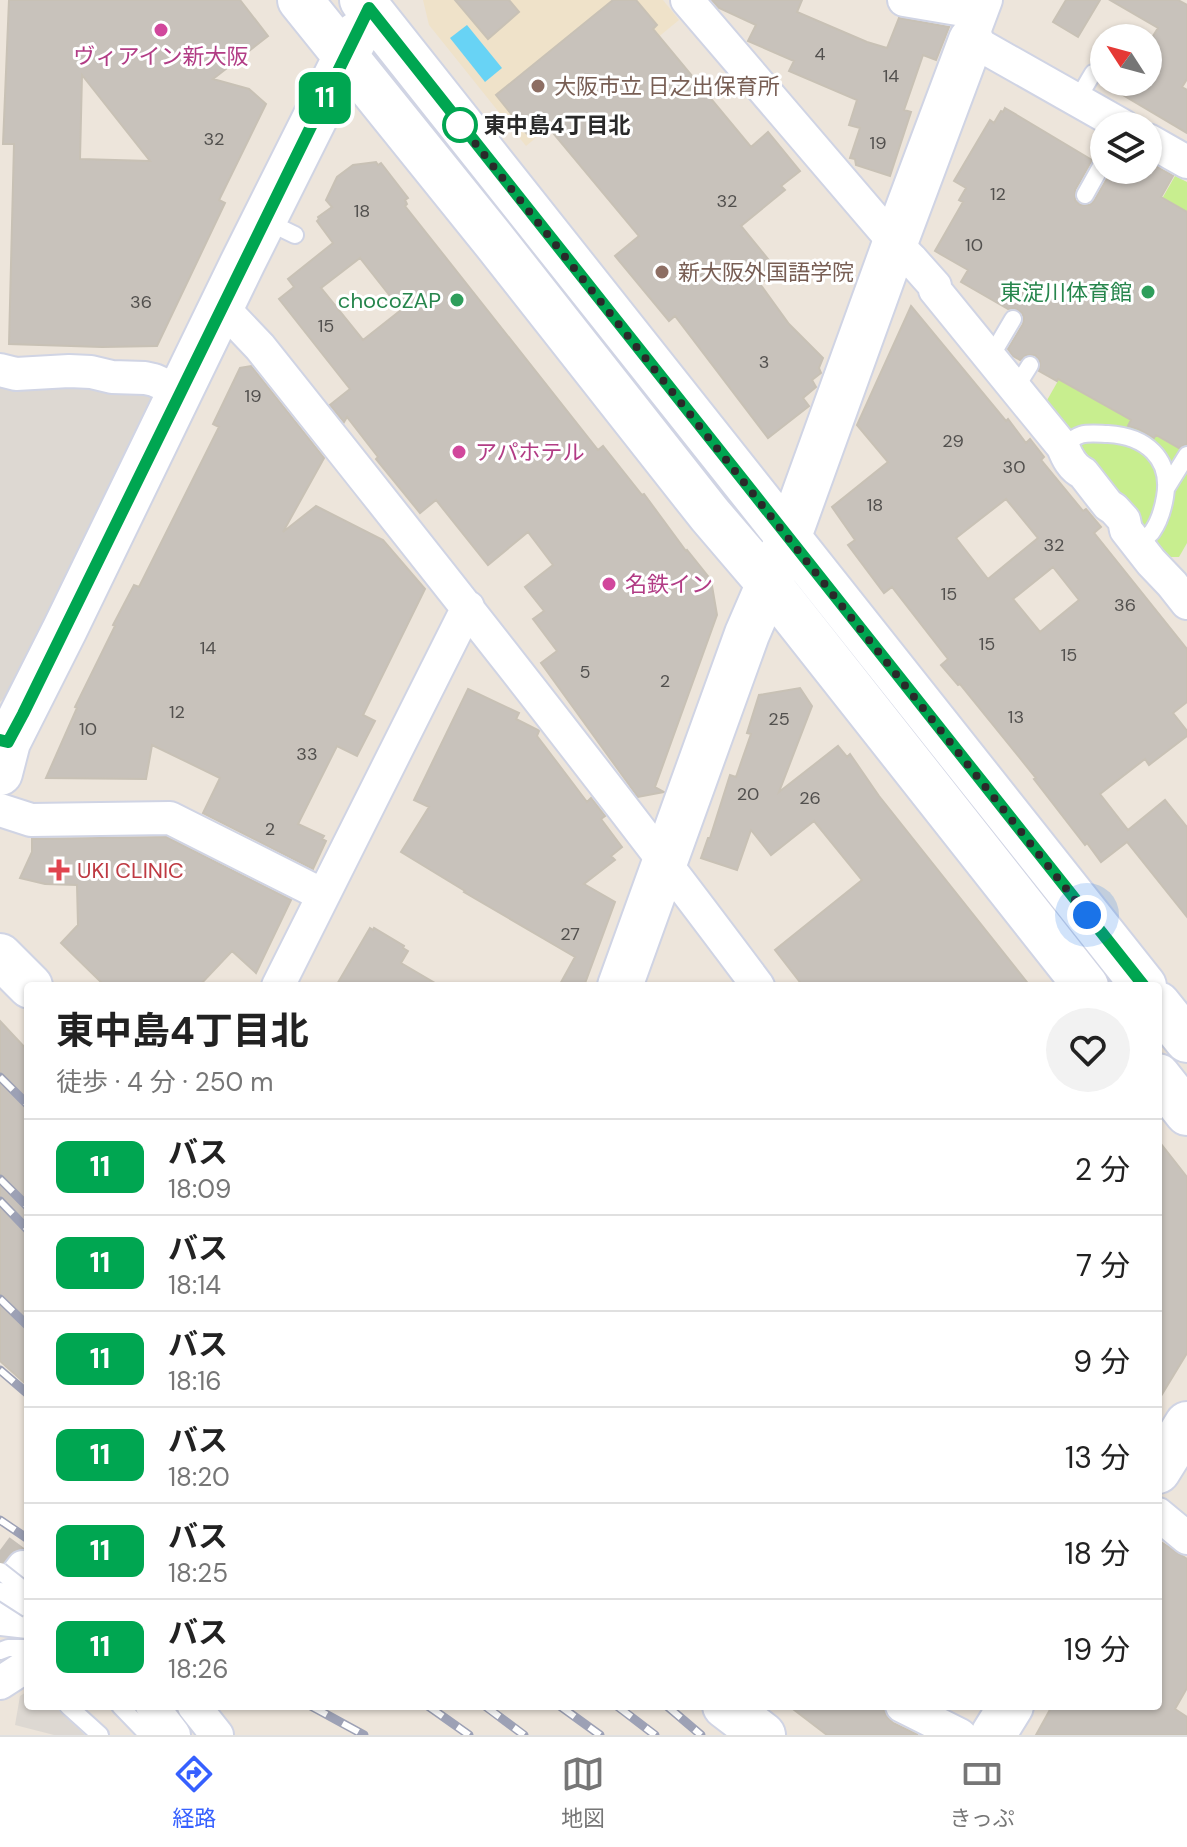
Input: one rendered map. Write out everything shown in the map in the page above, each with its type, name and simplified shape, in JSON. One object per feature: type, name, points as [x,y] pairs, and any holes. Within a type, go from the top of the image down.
[{"type":"street","points":[[300,0],[710,515],[769,584],[1083,982]]},
{"type":"street","points":[[687,0],[935,286],[935,290],[990,358],[1023,377],[1066,456],[1124,520],[1126,530],[1151,562],[1182,583]]},
{"type":"street","points":[[904,0],[979,17],[1085,86],[1110,112]]},
{"type":"street","points":[[3,751],[222,307],[280,228],[368,3],[788,539],[1141,982]]},
{"type":"street","points":[[621,982],[747,634],[788,539],[979,17]]},
{"type":"street","points":[[1162,148],[1187,162]]},
{"type":"street","points":[[222,307],[260,347],[468,607],[755,982]]},
{"type":"street","points":[[0,370],[16,374],[69,371],[145,378],[181,392]]},
{"type":"street","points":[[280,982],[468,607]]},
{"type":"street","points":[[0,810],[31,820],[170,818],[323,895]]},
{"type":"street","points":[[0,956],[26,982]]},
{"type":"street","points":[[1162,1009],[1187,1040]]},
{"type":"street","points":[[1162,1081],[1187,1113]]},
{"type":"street","points":[[1162,1517],[1187,1538]]},
{"type":"street","points":[[24,1568],[10,1584],[0,1617],[24,1621]]},
{"type":"street","points":[[155,1710],[174,1735]]},
{"type":"street","points":[[197,1710],[217,1735]]},
{"type":"street","points":[[730,1710],[763,1735]]},
{"type":"street","points":[[910,1710],[960,1735]]},
{"type":"street","points":[[993,1735],[1009,1710]]},
{"type":"lane","points":[[1085,195],[1091,184]]},
{"type":"lane","points":[[990,358],[1013,319]]},
{"type":"lane","points":[[1063,447],[1076,435],[1125,435],[1156,454],[1165,468],[1167,487]]},
{"type":"lane","points":[[1138,545],[1152,532],[1160,517],[1167,487],[1187,455]]},
{"type":"lane","points":[[0,1571],[24,1590]]},
{"type":"lane","points":[[0,1591],[24,1606]]},
{"type":"lane","points":[[11,1675],[8,1648],[24,1648]]},
{"type":"lane","points":[[72,1710],[100,1735]]},
{"type":"lane","points":[[124,1710],[148,1735]]},
{"type":"shaded area","name":"大阪市立 日之出保育所","points":[[423,0],[663,0],[679,20],[526,146],[429,25]]},
{"type":"shaded area","points":[[0,377],[90,379],[153,396],[153,403],[8,694],[0,702]]},
{"type":"shaded area","points":[[24,1694],[24,1710],[58,1710],[85,1735],[54,1735],[15,1725],[20,1696]]},
{"type":"green space","name":"東淀川体育館","points":[[1175,176],[1187,182],[1187,543],[1179,557],[1168,557],[1046,402]]},
{"type":"water","points":[[467,25],[502,68],[485,82],[450,38]]},
{"type":"building","points":[[9,0],[240,0],[268,36],[213,79],[249,89],[266,104],[219,200],[225,203],[157,346],[9,344],[14,144],[3,144]],"holes":[[[82,75],[150,161],[80,159]]]},
{"type":"building","points":[[455,0],[509,0],[519,12],[488,39]]},
{"type":"building","points":[[613,0],[636,0],[657,25],[653,29],[751,147],[768,132],[800,171],[781,186],[785,190],[741,226],[777,270],[760,284],[789,324],[823,358],[819,368],[821,373],[812,380],[816,387],[803,398],[809,406],[768,438],[675,316],[669,321],[615,256],[639,236],[544,122],[528,135],[496,95]]},
{"type":"building","points":[[712,0],[802,0],[797,12],[887,48],[899,18],[949,27],[936,60],[923,55],[904,110],[911,112],[890,176],[856,165],[855,159],[850,158],[860,128],[849,125],[857,100],[789,71],[794,61],[748,41],[756,25],[719,8]]},
{"type":"building","points":[[1066,0],[1100,0],[1078,37],[1053,22]]},
{"type":"building","points":[[1110,0],[1178,0],[1187,5],[1187,79],[1182,87],[1187,90],[1187,133],[1162,118],[1162,112],[1152,112],[1125,96],[1162,96],[1162,24],[1151,24]]},
{"type":"building","points":[[1005,108],[1090,159],[1075,190],[1075,200],[1080,205],[1090,205],[1104,184],[1162,184],[1162,170],[1173,176],[1161,197],[1187,212],[1187,444],[1179,448],[1156,435],[1154,438],[1128,426],[1131,420],[1039,371],[1040,361],[1035,355],[1026,355],[1020,360],[1013,356],[1008,349],[1023,324],[1022,313],[1014,308],[1008,309],[961,282],[968,270],[935,251],[963,202],[959,200],[966,188],[954,181],[990,120],[994,123]]},
{"type":"building","points":[[381,163],[408,198],[405,206],[598,450],[603,446],[711,580],[717,615],[655,787],[664,792],[638,797],[541,663],[557,651],[533,619],[544,611],[525,587],[553,565],[528,532],[488,565],[436,500],[420,513],[347,417],[344,422],[330,405],[350,389],[279,299],[294,287],[288,279],[333,243],[317,221],[318,217],[332,207],[326,200],[337,177],[353,165]],"holes":[[[360,258],[401,310],[363,340],[321,288]]]},
{"type":"building","points":[[911,306],[1006,421],[1008,419],[1026,443],[1030,439],[1044,457],[1041,460],[1083,511],[1086,509],[1101,527],[1094,533],[1187,649],[1187,702],[1173,713],[1187,731],[1187,736],[1149,765],[1145,759],[1100,794],[1128,830],[1165,800],[1187,827],[1187,917],[1127,842],[1101,862],[1087,843],[1085,845],[1036,778],[941,665],[948,659],[892,587],[884,593],[848,545],[855,540],[832,507],[888,462],[857,425]],"holes":[[[1006,499],[1038,538],[988,579],[956,538]],[[1053,567],[1079,600],[1040,632],[1013,599]]]},
{"type":"building","points":[[251,366],[324,458],[283,532],[316,506],[383,540],[425,589],[363,715],[375,721],[357,756],[337,746],[298,824],[324,836],[322,839],[326,841],[313,869],[203,813],[220,778],[152,745],[146,779],[46,778],[113,625],[134,585],[139,587],[219,427],[213,424],[240,368]]},
{"type":"building","points":[[800,688],[812,706],[779,792],[838,746],[847,757],[850,754],[879,796],[1027,982],[800,982],[775,950],[862,880],[814,821],[771,855],[751,830],[737,870],[701,858],[730,775],[736,777],[751,734],[747,733],[759,695]]},
{"type":"building","points":[[468,689],[519,713],[516,719],[539,731],[537,736],[587,802],[591,798],[605,816],[601,819],[622,847],[611,856],[615,860],[584,884],[615,902],[585,982],[561,982],[575,957],[401,852],[429,807],[414,800]]},
{"type":"building","points":[[166,837],[291,900],[256,973],[232,951],[203,982],[101,982],[61,943],[78,925],[77,885],[45,884],[20,878],[32,852],[32,839]]},
{"type":"building","points":[[370,928],[374,928],[408,951],[401,963],[433,982],[338,982]]},
{"type":"building","points":[[0,1021],[24,1047],[24,1382],[0,1361]]},
{"type":"building","points":[[1162,1145],[1187,1177],[1187,1353],[1162,1394]]},
{"type":"building","points":[[1162,1543],[1187,1559],[1187,1688],[1175,1709],[1187,1717],[1187,1735],[1036,1735],[1050,1710],[1162,1710]]},
{"type":"building","points":[[794,1710],[884,1710],[893,1723],[918,1735],[827,1735]]},
{"type":"tunnel","points":[[0,1550],[23,1567]]},
{"type":"railway","points":[[0,1077],[24,1101]]},
{"type":"railway","points":[[0,1179],[24,1203]]},
{"type":"railway","points":[[0,1201],[24,1226]]},
{"type":"railway","points":[[0,1299],[24,1322]]},
{"type":"railway","points":[[0,1370],[24,1391]]},
{"type":"railway","points":[[0,1520],[24,1536]]},
{"type":"railway","points":[[318,1710],[364,1735]]},
{"type":"railway","points":[[434,1710],[469,1735]]},
{"type":"railway","points":[[490,1710],[524,1735]]},
{"type":"railway","points":[[566,1710],[600,1735]]},
{"type":"railway","points":[[622,1710],[655,1735]]},
{"type":"railway","points":[[672,1710],[701,1735]]},
{"type":"bus line","name":"11","points":[[0,740],[8,742],[23,714],[369,8],[1141,982]]},
{"type":"place","name":"ヴィアイン新大阪","points":[[161,30]]},
{"type":"place","name":"大阪市立 日之出保育所","points":[[538,86]]},
{"type":"place","name":"東中島4丁目北","points":[[460,125]]},
{"type":"place","name":"新大阪外国語学院","points":[[662,272]]},
{"type":"place","name":"東淀川体育館","points":[[1148,292]]},
{"type":"place","name":"chocoZAP","points":[[457,300]]},
{"type":"place","name":"アパホテル","points":[[459,452]]},
{"type":"place","name":"名鉄イン","points":[[609,584]]},
{"type":"place","name":"UKI CLINIC","points":[[59,870]]},
{"type":"route","points":[[460,125],[1087,915]]}]
